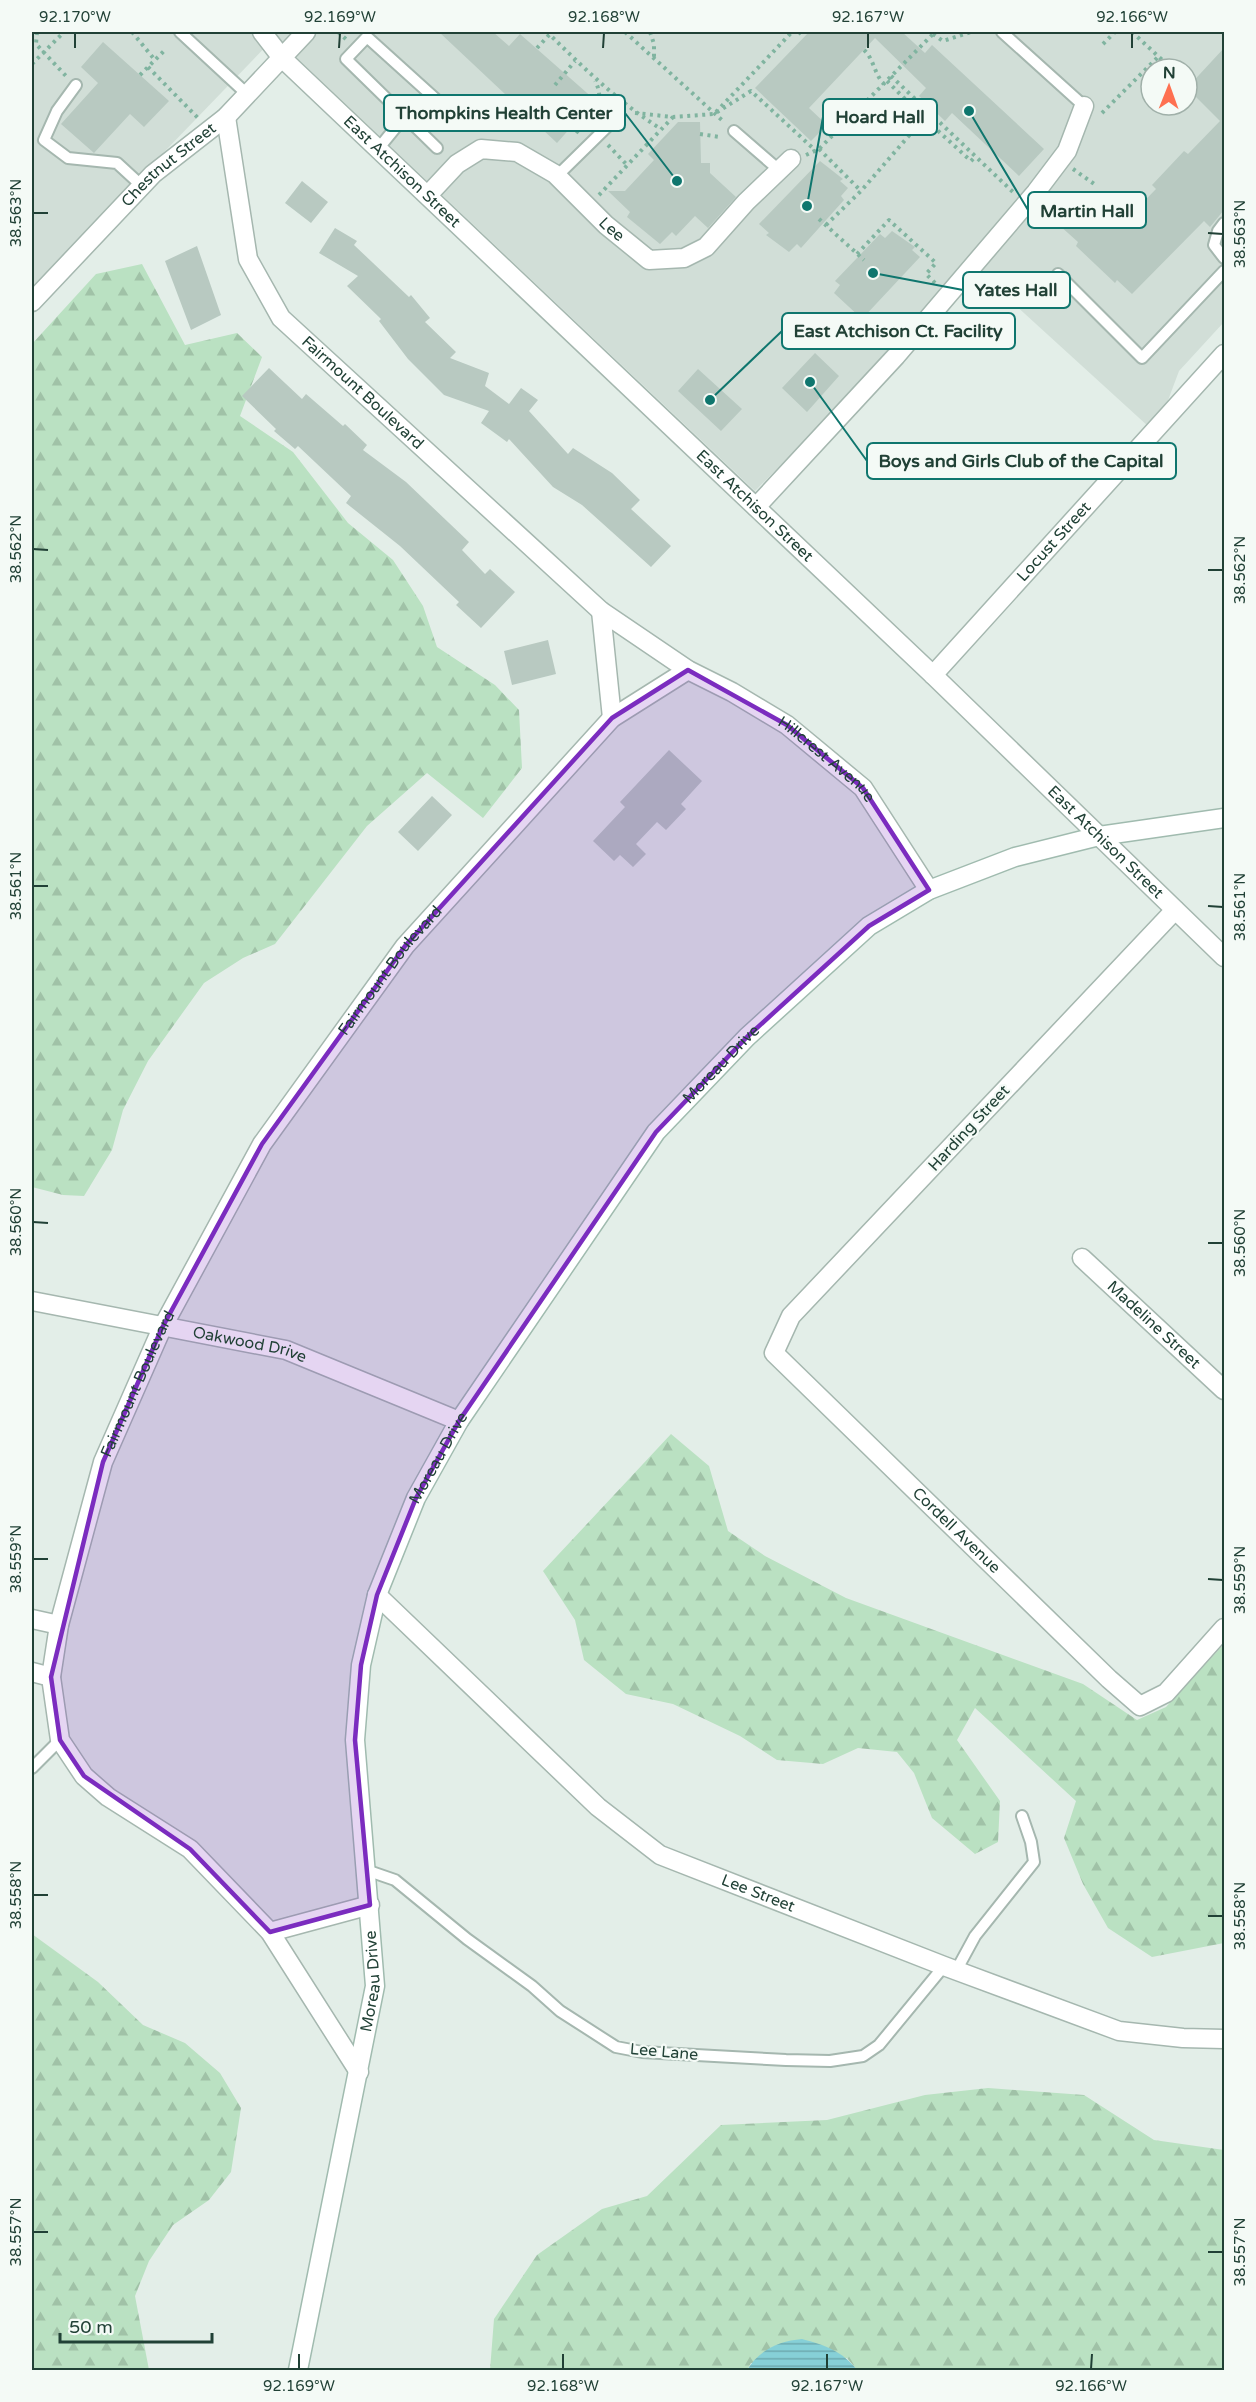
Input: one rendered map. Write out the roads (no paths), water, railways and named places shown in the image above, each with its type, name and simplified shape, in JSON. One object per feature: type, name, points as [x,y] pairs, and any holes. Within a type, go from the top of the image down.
[{"type":"street","name":"East Atchison Street","points":[[262,32],[282,58],[933,675],[1224,957]]},
{"type":"street","name":"Chestnut Street","points":[[32,302],[142,186],[225,117],[306,32]]},
{"type":"street","points":[[756,507],[949,297],[1067,151],[1084,106]]},
{"type":"street","name":"Fairmount Boulevard","points":[[225,117],[248,259],[281,318],[601,611],[688,670],[612,718],[405,946],[262,1143],[162,1328],[103,1462],[59,1625],[51,1677],[60,1740],[84,1776],[108,1797],[190,1849],[270,1932],[359,2072]]},
{"type":"street","name":"Lee","points":[[428,195],[457,164],[481,149],[517,152],[557,176],[588,207],[649,260],[684,258],[706,247],[785,164]]},
{"type":"street","name":"Locust Street","points":[[933,675],[1224,354]]},
{"type":"street","points":[[601,611],[612,718]]},
{"type":"street","name":"Hillcrest Avenue","points":[[688,670],[732,692],[787,725],[863,788],[929,890]]},
{"type":"street","name":"Moreau Drive","points":[[298,2370],[375,1986],[355,1740],[361,1665],[377,1595],[416,1498],[459,1421],[656,1132],[747,1037],[869,926],[929,890],[1015,857],[1099,836],[1224,818]]},
{"type":"street","name":"Harding Street","points":[[774,1353],[791,1316],[1175,910]]},
{"type":"street","name":"Madeline Street","points":[[1082,1258],[1224,1390]]},
{"type":"street","name":"Oakwood Drive","points":[[32,1301],[162,1328],[286,1350],[459,1421]]},
{"type":"street","name":"Cordell Avenue","points":[[774,1353],[1109,1679],[1140,1706],[1166,1693],[1224,1628]]},
{"type":"street","name":"Lee Street","points":[[377,1595],[598,1806],[660,1855],[1119,2031],[1184,2038],[1224,2039]]},
{"type":"street","points":[[32,1619],[59,1625]]},
{"type":"street","points":[[32,1672],[51,1677]]},
{"type":"street","points":[[270,1932],[370,1905]]},
{"type":"lane","points":[[180,32],[247,94]]},
{"type":"lane","points":[[1002,32],[1084,106]]},
{"type":"lane","points":[[437,148],[346,59],[367,37],[460,121]]},
{"type":"lane","points":[[76,85],[57,111],[44,140],[68,158],[117,163],[142,186]]},
{"type":"lane","points":[[378,148],[405,116]]},
{"type":"lane","points":[[557,176],[609,125]]},
{"type":"lane","points":[[734,130],[785,164]]},
{"type":"lane","points":[[1224,223],[1218,231],[1214,245],[1224,258]]},
{"type":"lane","points":[[1058,274],[1142,358],[1224,271]]},
{"type":"lane","points":[[32,1768],[60,1740]]},
{"type":"lane","name":"Lee Lane","points":[[366,1870],[395,1880],[467,1939],[532,1986],[560,2012],[616,2047],[642,2052],[830,2061],[863,2056],[879,2045],[950,1968],[1034,1862],[1031,1842],[1022,1816]]},
{"type":"water","points":[[802,2339],[832,2350],[845,2358],[857,2370],[747,2370],[757,2357],[770,2348]]},
{"type":"place","name":"Martin Hall","points":[[969,111]]},
{"type":"place","name":"Thompkins Health Center","points":[[677,181]]},
{"type":"place","name":"Hoard Hall","points":[[807,206]]},
{"type":"place","name":"Yates Hall","points":[[873,273]]},
{"type":"place","name":"Boys and Girls Club of the Capital","points":[[810,382]]},
{"type":"place","name":"East Atchison Ct. Facility","points":[[710,400]]}]
